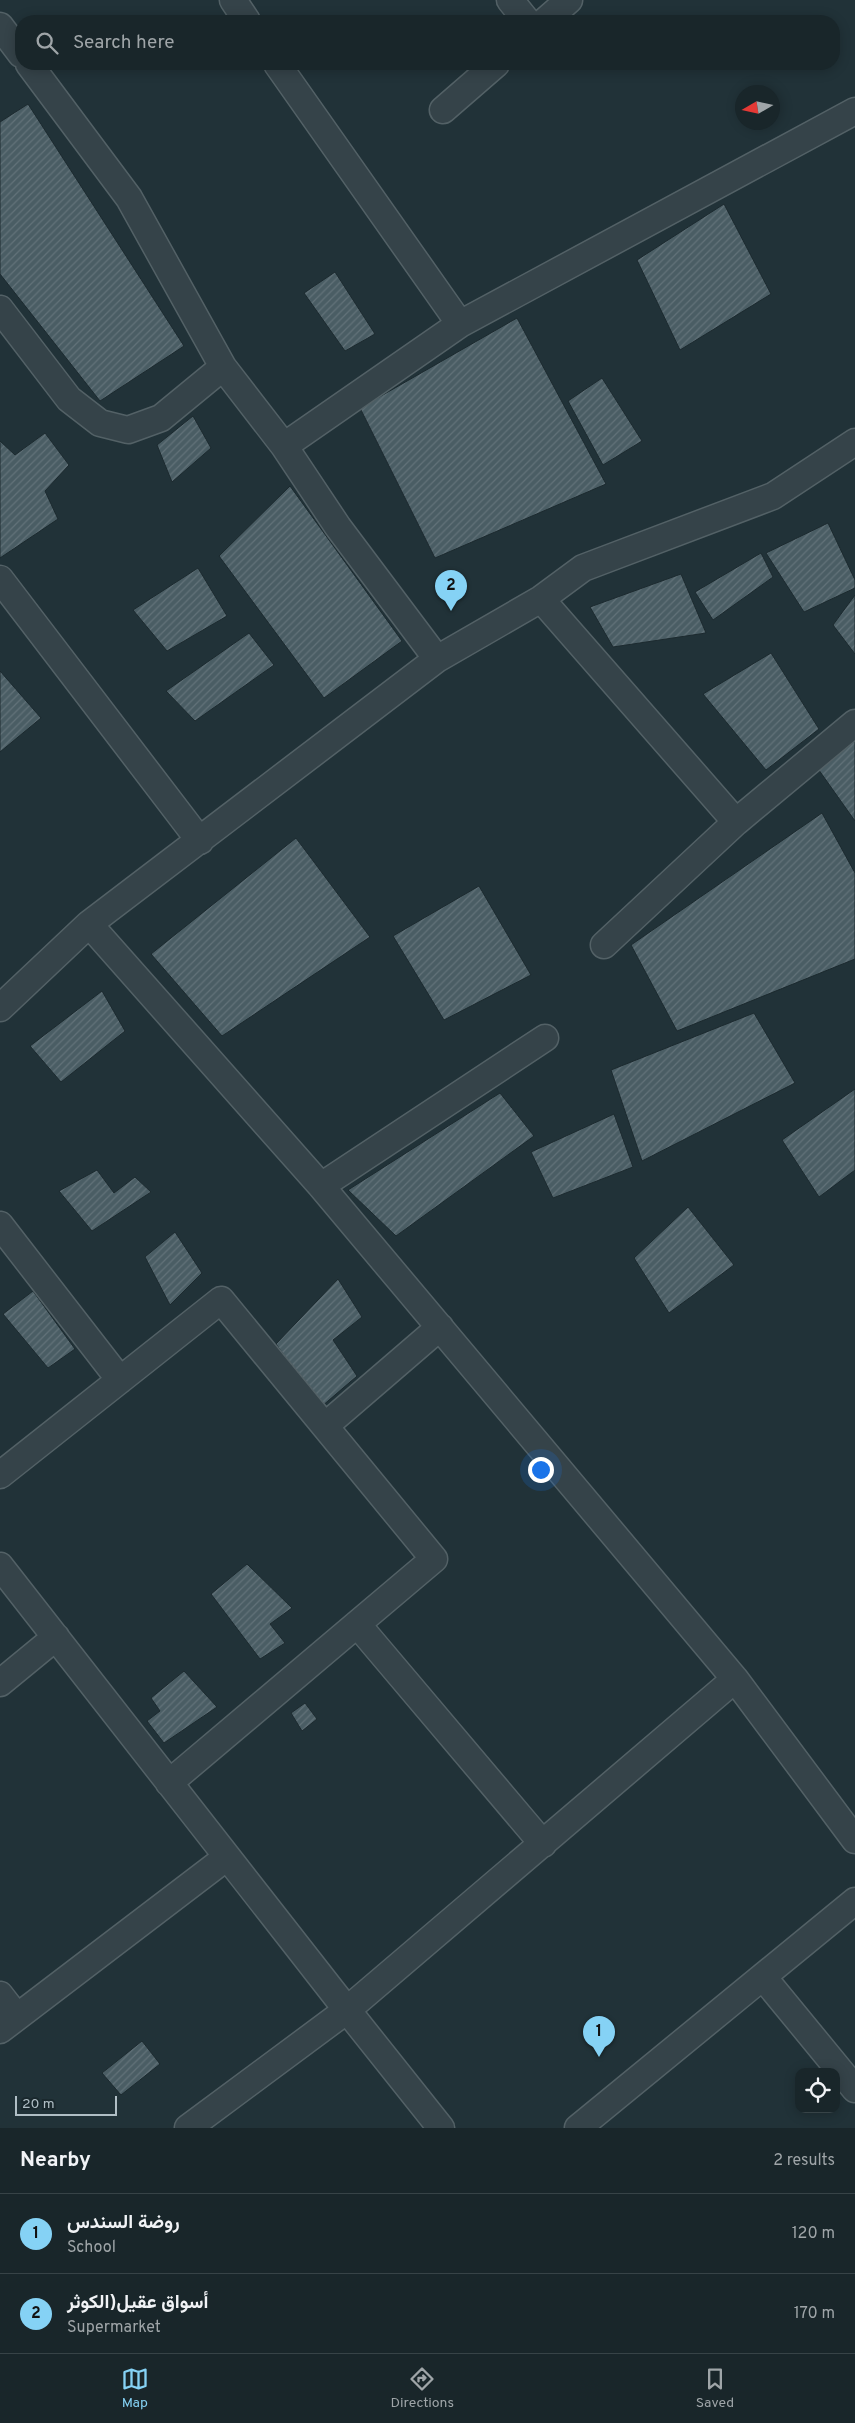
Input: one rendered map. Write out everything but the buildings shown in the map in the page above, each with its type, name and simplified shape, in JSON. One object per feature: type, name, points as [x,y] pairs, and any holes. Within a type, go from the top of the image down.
[{"type":"street","points":[[233,0],[244,15]]},
{"type":"street","points":[[510,0],[522,15]]},
{"type":"street","points":[[552,15],[569,0]]},
{"type":"street","points":[[0,26],[15,46]]},
{"type":"street","points":[[33,70],[129,198],[223,367],[284,446],[338,527],[437,659]]},
{"type":"street","points":[[281,70],[460,324]]},
{"type":"street","points":[[443,110],[489,70]]},
{"type":"street","points":[[284,446],[460,324],[855,111]]},
{"type":"street","points":[[0,309],[69,399],[100,422],[119,428],[128,430],[161,418],[223,367]]},
{"type":"street","points":[[0,1008],[89,924],[437,659],[541,599],[583,568],[773,496],[855,442]]},
{"type":"street","points":[[4,591],[200,840]]},
{"type":"street","points":[[541,599],[736,822]]},
{"type":"street","points":[[604,945],[736,822],[855,723]]},
{"type":"street","points":[[89,924],[322,1186],[735,1679],[855,1840]]},
{"type":"street","points":[[322,1186],[545,1038]]},
{"type":"street","points":[[0,1225],[120,1380]]},
{"type":"street","points":[[0,1475],[221,1300],[434,1559],[170,1783]]},
{"type":"street","points":[[325,1426],[440,1328]]},
{"type":"street","points":[[0,1566],[441,2128]]},
{"type":"street","points":[[356,1624],[544,1844]]},
{"type":"street","points":[[0,1683],[56,1637]]},
{"type":"street","points":[[188,2128],[347,2010],[544,1844],[735,1679]]},
{"type":"street","points":[[0,1995],[9,2024],[227,1857]]},
{"type":"street","points":[[578,2128],[855,1901]]},
{"type":"street","points":[[763,1977],[855,2089]]},
{"type":"place","name":"أسواق عقيل(الكوثر","points":[[451,611]]},
{"type":"place","name":"روضة السندس","points":[[599,2057]]}]
